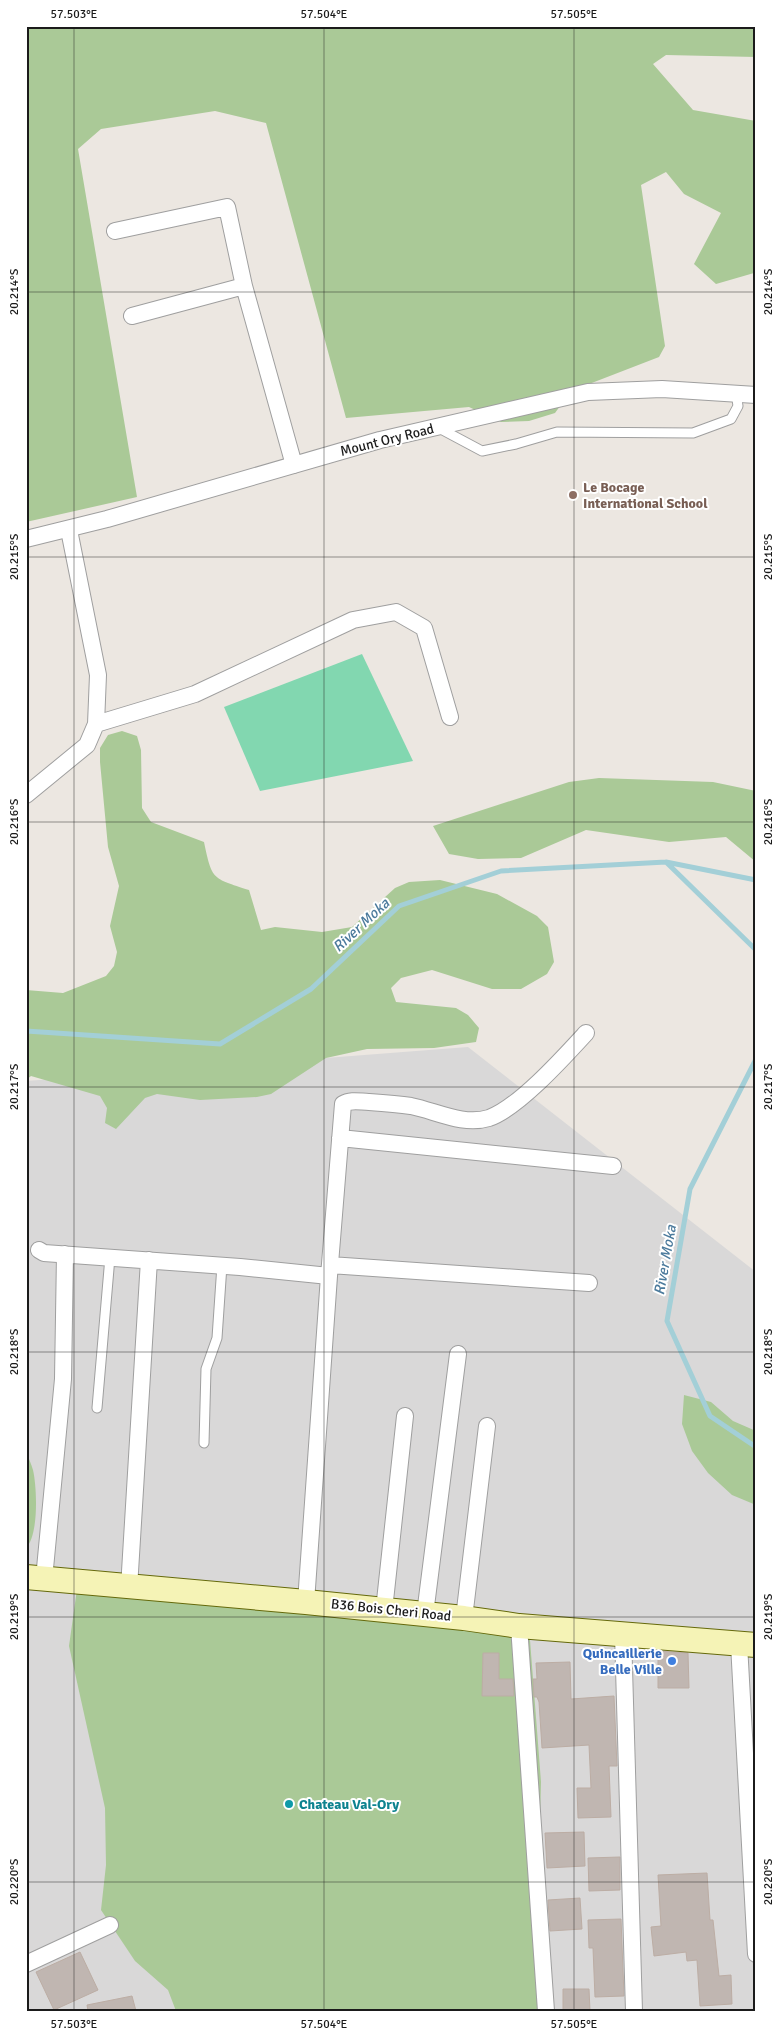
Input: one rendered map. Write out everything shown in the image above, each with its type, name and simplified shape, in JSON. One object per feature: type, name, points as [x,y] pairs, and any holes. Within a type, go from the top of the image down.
[{"type":"main road","name":"B36 Bois Cheri Road","points":[[35,1578],[129,1588],[306,1602],[464,1618],[519,1626],[748,1644]]},
{"type":"street","points":[[115,231],[227,207],[244,286],[294,465]]},
{"type":"street","points":[[132,316],[244,286]]},
{"type":"street","name":"Mount Ory Road","points":[[26,539],[69,530],[380,440],[588,392],[662,389],[756,395]]},
{"type":"street","points":[[26,795],[87,745],[96,724],[98,675],[69,530]]},
{"type":"street","points":[[96,724],[195,694],[353,620],[396,612],[424,628],[450,718]]},
{"type":"street","points":[[306,1602],[342,1108],[348,1102],[412,1106],[466,1120],[481,1120],[492,1117],[516,1102],[564,1057],[586,1033]]},
{"type":"street","points":[[340,1138],[613,1166]]},
{"type":"street","points":[[39,1250],[44,1253],[222,1266],[329,1270],[406,1269],[589,1283]]},
{"type":"street","points":[[35,1578],[63,1379],[65,1254]]},
{"type":"street","points":[[129,1588],[149,1260]]},
{"type":"street","points":[[425,1614],[458,1354]]},
{"type":"street","points":[[384,1610],[405,1416]]},
{"type":"street","points":[[464,1618],[487,1426]]},
{"type":"street","points":[[519,1626],[546,2011]]},
{"type":"street","points":[[623,1634],[634,2011]]},
{"type":"street","points":[[748,1644],[756,1954]]},
{"type":"street","points":[[26,1964],[110,1924]]},
{"type":"lane","points":[[437,427],[482,451],[516,444],[557,432],[693,433],[731,420],[738,406],[736,394]]},
{"type":"lane","points":[[97,1408],[110,1257]]},
{"type":"lane","points":[[204,1443],[206,1369],[217,1338],[222,1266]]},
{"type":"shaded area","points":[[468,1047],[756,1272],[756,2011],[26,2011],[26,1081]]},
{"type":"green space","points":[[26,26],[756,26],[756,57],[666,55],[653,64],[693,110],[756,121],[754,273],[716,284],[694,264],[721,213],[684,194],[666,172],[641,185],[665,346],[659,357],[571,391],[555,413],[529,421],[501,422],[469,407],[346,418],[266,123],[215,111],[101,129],[78,149],[137,497],[26,522]]},
{"type":"green space","points":[[362,654],[413,761],[260,791],[224,707]]},
{"type":"green space","points":[[122,731],[137,736],[141,750],[142,808],[151,822],[204,842],[209,864],[216,876],[227,883],[249,890],[261,930],[275,927],[322,932],[352,927],[395,888],[409,882],[440,880],[497,894],[537,916],[548,927],[554,962],[547,974],[521,989],[492,989],[432,970],[401,978],[391,988],[396,1002],[456,1008],[468,1015],[479,1028],[476,1042],[434,1048],[367,1049],[326,1058],[271,1094],[257,1097],[200,1100],[157,1094],[145,1098],[116,1129],[105,1123],[107,1108],[100,1096],[31,1076],[26,1080],[26,990],[63,993],[106,976],[114,966],[117,952],[110,926],[119,886],[108,847],[100,748],[108,735]]},
{"type":"green space","points":[[599,778],[713,782],[756,791],[756,862],[726,837],[669,842],[586,830],[521,858],[478,859],[449,854],[433,826],[569,782]]},
{"type":"green space","points":[[684,1395],[711,1402],[733,1421],[756,1431],[756,1505],[732,1495],[708,1473],[692,1451],[682,1424]]},
{"type":"green space","points":[[26,1451],[33,1470],[36,1510],[33,1533],[26,1548]]},
{"type":"green space","points":[[77,1589],[529,1627],[541,1782],[540,1820],[545,1924],[554,2011],[176,2011],[168,1990],[135,1961],[101,1910],[106,1865],[105,1808],[69,1646]]},
{"type":"building","points":[[658,1651],[688,1653],[689,1688],[658,1688]]},
{"type":"building","points":[[483,1653],[499,1653],[499,1679],[513,1679],[514,1696],[482,1696]]},
{"type":"building","points":[[570,1662],[571,1699],[614,1696],[617,1766],[609,1766],[611,1817],[578,1818],[577,1788],[591,1788],[589,1745],[542,1748],[539,1702],[537,1697],[534,1697],[533,1679],[537,1679],[536,1663]]},
{"type":"building","points":[[584,1832],[585,1866],[547,1868],[545,1833]]},
{"type":"building","points":[[620,1857],[620,1890],[589,1891],[588,1858]]},
{"type":"building","points":[[707,1873],[710,1920],[713,1920],[719,1976],[731,1975],[732,2004],[700,2006],[697,1960],[687,1961],[686,1952],[654,1956],[651,1927],[661,1926],[658,1875]]},
{"type":"building","points":[[580,1898],[582,1929],[550,1931],[548,1900]]},
{"type":"building","points":[[621,1919],[624,1996],[595,1997],[593,1948],[589,1948],[588,1920]]},
{"type":"building","points":[[80,1952],[98,1990],[54,2010],[36,1972]]},
{"type":"building","points":[[563,1989],[589,1989],[590,2011],[563,2011]]},
{"type":"building","points":[[132,1996],[136,2011],[88,2011],[87,2005]]},
{"type":"waterway","points":[[666,862],[756,880]]},
{"type":"waterway","name":"River Moka","points":[[26,1031],[220,1044],[311,989],[399,906],[501,871],[666,862],[756,950]]},
{"type":"waterway","name":"River Moka","points":[[756,1059],[690,1189],[667,1321],[710,1416],[756,1447]]},
{"type":"place","name":"Le Bocage International School","points":[[573,495]]},
{"type":"place","name":"Quincaillerie Belle Ville","points":[[672,1661]]},
{"type":"place","name":"Chateau Val-Ory","points":[[289,1804]]}]
